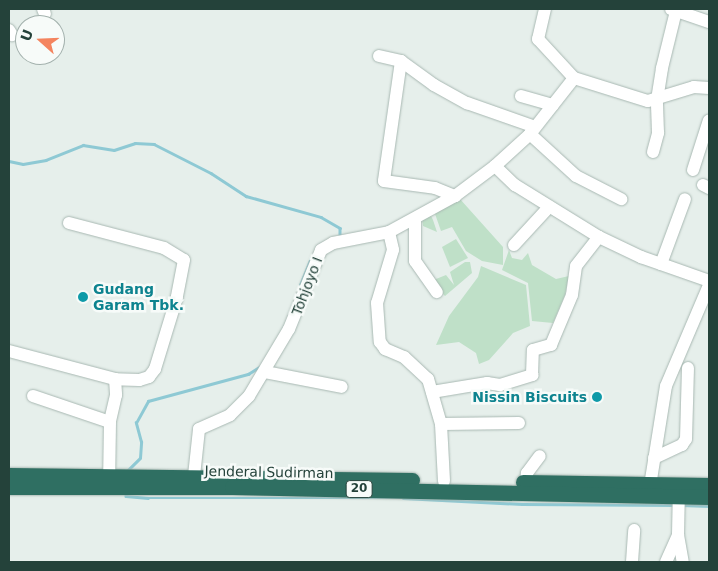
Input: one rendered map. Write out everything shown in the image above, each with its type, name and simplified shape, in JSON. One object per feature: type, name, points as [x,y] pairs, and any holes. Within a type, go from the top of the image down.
[{"type":"highway","name":"Jenderal Sudirman","points":[[9,475],[109,481],[679,490],[709,486]]},
{"type":"highway","name":"Jenderal Sudirman","points":[[174,482],[194,476],[364,484],[444,481],[525,487]]},
{"type":"highway","name":"Jenderal Sudirman","points":[[9,488],[109,481]]},
{"type":"highway","name":"Jenderal Sudirman","points":[[679,490],[709,497]]},
{"type":"street","points":[[545,9],[538,39],[574,78],[633,98],[657,100],[694,87],[709,88]]},
{"type":"street","points":[[654,152],[658,133],[657,100],[673,10],[709,22]]},
{"type":"street","points":[[379,56],[401,61],[434,86],[467,103],[533,131],[576,176],[621,199]]},
{"type":"street","points":[[401,61],[384,181],[435,188],[455,196]]},
{"type":"street","name":"Tohjoyo I","points":[[194,476],[199,429],[237,411],[265,372],[294,319],[321,250],[332,243],[389,232],[455,196],[495,166],[533,131],[574,78]]},
{"type":"street","points":[[521,96],[552,105]]},
{"type":"street","points":[[693,170],[709,120]]},
{"type":"street","points":[[495,166],[515,185],[599,237],[709,283],[666,386],[649,489]]},
{"type":"street","points":[[661,264],[684,198]]},
{"type":"street","points":[[514,246],[549,207]]},
{"type":"street","points":[[415,218],[415,261],[437,292]]},
{"type":"street","points":[[9,351],[114,379],[140,380],[149,377],[155,369],[177,297],[184,260],[164,248],[69,223]]},
{"type":"street","points":[[389,232],[393,250],[377,303],[380,342],[423,374],[432,392],[441,424],[444,481]]},
{"type":"street","points":[[432,392],[487,383],[500,385],[530,377],[533,373],[534,348],[551,345],[572,295],[575,268],[599,237]]},
{"type":"street","points":[[654,458],[682,445],[686,439],[688,368]]},
{"type":"street","points":[[265,372],[342,387]]},
{"type":"street","points":[[109,481],[110,422],[116,394],[114,379]]},
{"type":"street","points":[[33,396],[110,422]]},
{"type":"street","points":[[441,424],[519,423]]},
{"type":"street","points":[[525,487],[529,470],[540,456]]},
{"type":"street","points":[[679,490],[678,535],[683,562]]},
{"type":"street","points":[[632,562],[634,530]]},
{"type":"street","points":[[666,562],[678,535]]},
{"type":"green space","points":[[460,199],[503,247],[503,265],[482,261],[466,251],[452,227],[441,231],[434,211]]},
{"type":"green space","points":[[430,214],[437,232],[423,226],[422,217]]},
{"type":"green space","points":[[456,239],[468,258],[450,267],[442,247]]},
{"type":"green space","points":[[509,250],[512,258],[522,260],[528,253],[532,265],[556,279],[569,276],[565,295],[553,323],[532,321],[528,283],[502,270]]},
{"type":"green space","points":[[465,262],[470,262],[472,273],[445,296],[431,281],[446,275],[454,285],[450,272]]},
{"type":"green space","points":[[481,266],[526,285],[530,326],[513,333],[489,360],[479,364],[476,353],[459,342],[436,345],[449,316],[478,277]]},
{"type":"waterway","points":[[9,161],[23,164],[46,160],[83,145],[114,150],[135,143],[154,144],[211,173],[246,196],[321,217],[340,228],[340,237]]},
{"type":"waterway","points":[[300,285],[311,258]]},
{"type":"waterway","points":[[127,471],[140,458],[141,442],[136,423],[148,401],[248,374],[261,366]]},
{"type":"waterway","points":[[126,492],[126,496],[148,498],[403,498],[522,504],[674,505]]},
{"type":"waterway","points":[[682,505],[709,506]]},
{"type":"place","name":"Gudang Garam Tbk.","points":[[83,297]]},
{"type":"place","name":"Nissin Biscuits","points":[[597,397]]}]
